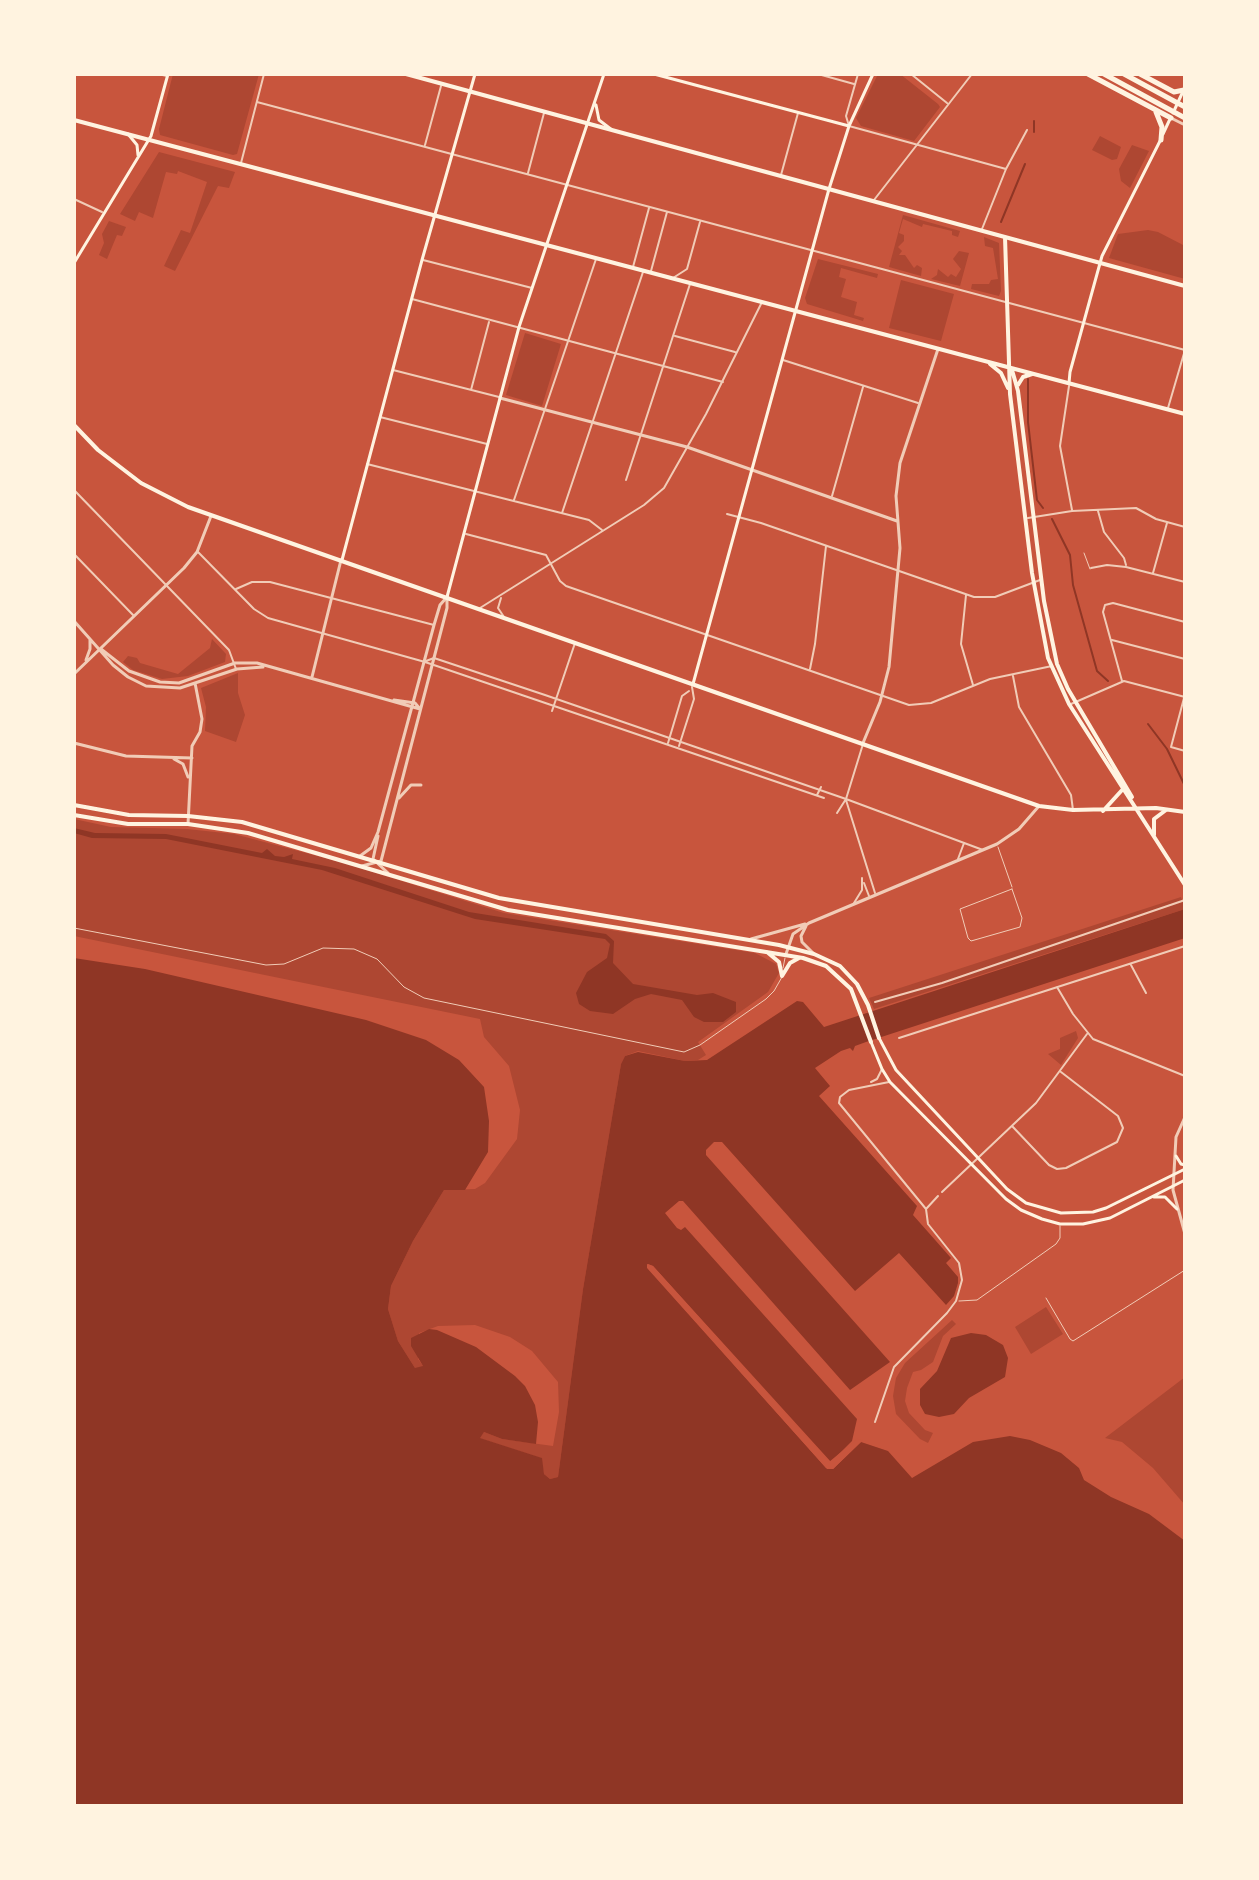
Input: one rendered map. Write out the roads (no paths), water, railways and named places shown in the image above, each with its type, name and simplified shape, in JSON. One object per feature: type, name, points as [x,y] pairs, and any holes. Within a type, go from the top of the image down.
[{"type":"highway","points":[[1088,74],[1171,118]]},
{"type":"highway","points":[[1104,74],[1185,118]]},
{"type":"highway","points":[[1124,74],[1185,107]]},
{"type":"highway","points":[[1140,74],[1174,92],[1184,88]]},
{"type":"highway","points":[[1155,111],[1162,127],[1161,140]]},
{"type":"main road","points":[[406,74],[1185,286]]},
{"type":"main road","points":[[341,560],[475,74]]},
{"type":"main road","points":[[447,597],[519,327],[604,74]]},
{"type":"main road","points":[[654,74],[849,126]]},
{"type":"main road","points":[[693,684],[829,189],[849,126],[873,74]]},
{"type":"main road","points":[[74,263],[148,140],[167,75]]},
{"type":"main road","points":[[1069,383],[1100,263],[1184,88]]},
{"type":"main road","points":[[596,100],[598,119],[612,130]]},
{"type":"main road","points":[[74,120],[1185,414]]},
{"type":"main road","points":[[128,134],[137,145],[138,155]]},
{"type":"main road","points":[[1005,237],[1010,394],[1033,580],[1051,666],[1123,789],[1185,885]]},
{"type":"main road","points":[[987,361],[1001,373],[1010,394]]},
{"type":"main road","points":[[1011,368],[1018,391],[1032,517],[1057,664],[1072,703],[1132,799]]},
{"type":"main road","points":[[1018,391],[1020,379],[1034,374]]},
{"type":"main road","points":[[74,425],[98,450],[141,483],[211,515],[1039,806],[1073,810],[1137,808],[1185,812]]},
{"type":"main road","points":[[1103,811],[1123,789]]},
{"type":"main road","points":[[74,805],[129,815],[188,816],[242,822],[523,903],[749,939],[814,954],[840,966],[857,984],[896,1070],[1007,1189],[1026,1203],[1043,1210],[1069,1215],[1106,1208],[1185,1167],[1176,1156]]},
{"type":"main road","points":[[1154,836],[1154,819],[1168,809]]},
{"type":"main road","points":[[74,815],[128,824],[188,824],[248,833],[508,910],[803,958],[826,966],[851,989],[890,1082],[1006,1199],[1021,1210],[1060,1224],[1083,1224],[1110,1218],[1185,1180]]},
{"type":"main road","points":[[765,951],[779,962],[782,976]]},
{"type":"main road","points":[[782,976],[790,963],[803,958]]},
{"type":"main road","points":[[1151,1197],[1165,1197],[1177,1209]]},
{"type":"street","points":[[158,74],[167,75]]},
{"type":"street","points":[[240,164],[264,74]]},
{"type":"street","points":[[818,74],[854,84]]},
{"type":"street","points":[[858,74],[846,116],[849,126],[1006,169]]},
{"type":"street","points":[[911,74],[948,104]]},
{"type":"street","points":[[873,201],[972,74]]},
{"type":"street","points":[[425,146],[442,84]]},
{"type":"street","points":[[257,102],[1185,350],[1168,409]]},
{"type":"street","points":[[527,174],[545,112]]},
{"type":"street","points":[[780,176],[798,113]]},
{"type":"street","points":[[1171,118],[1185,125]]},
{"type":"street","points":[[981,230],[1006,169],[1027,130]]},
{"type":"street","points":[[74,199],[103,213]]},
{"type":"street","points":[[633,268],[649,207]]},
{"type":"street","points":[[651,273],[667,212]]},
{"type":"street","points":[[672,278],[687,269],[700,221]]},
{"type":"street","points":[[514,500],[597,258]]},
{"type":"street","points":[[422,260],[532,288]]},
{"type":"street","points":[[562,513],[644,271]]},
{"type":"street","points":[[626,480],[691,283]]},
{"type":"street","points":[[411,299],[723,382]]},
{"type":"street","points":[[479,608],[644,505],[664,488],[723,382],[762,302]]},
{"type":"street","points":[[470,391],[489,320]]},
{"type":"street","points":[[674,335],[737,353]]},
{"type":"street","points":[[837,813],[846,799],[889,671],[899,571],[896,496],[900,463],[938,349]]},
{"type":"street","points":[[782,360],[919,403]]},
{"type":"street","points":[[392,370],[687,447],[897,521]]},
{"type":"street","points":[[1069,383],[1060,446],[1072,511]]},
{"type":"street","points":[[831,497],[864,386]]},
{"type":"street","points":[[379,417],[488,444]]},
{"type":"street","points":[[366,464],[589,520],[603,531]]},
{"type":"street","points":[[74,490],[229,650],[237,669]]},
{"type":"street","points":[[1025,518],[1072,511],[1139,508],[1156,519],[1185,527]]},
{"type":"street","points":[[1098,511],[1104,532],[1124,558],[1126,567]]},
{"type":"street","points":[[727,514],[966,595],[995,597],[1033,580],[1041,580]]},
{"type":"street","points":[[74,674],[197,552],[211,515]]},
{"type":"street","points":[[1153,574],[1167,523]]},
{"type":"street","points":[[465,534],[543,554],[566,586],[881,697],[920,706],[990,679],[1057,664]]},
{"type":"street","points":[[809,670],[815,644],[826,546]]},
{"type":"street","points":[[197,552],[268,618],[425,662],[824,798]]},
{"type":"street","points":[[74,554],[134,616]]},
{"type":"street","points":[[312,678],[341,560]]},
{"type":"street","points":[[1091,568],[1107,565],[1126,567],[1185,582]]},
{"type":"street","points":[[236,590],[249,583],[270,582],[434,625]]},
{"type":"street","points":[[504,594],[498,604],[504,617]]},
{"type":"street","points":[[966,595],[961,644],[973,686]]},
{"type":"street","points":[[360,856],[371,848],[378,832],[434,625],[440,605],[447,597]]},
{"type":"street","points":[[377,861],[397,801],[447,608],[447,597]]},
{"type":"street","points":[[1122,681],[1103,612],[1105,605],[1113,603],[1185,622]]},
{"type":"street","points":[[74,621],[113,665],[146,686],[169,689],[237,669],[267,667]]},
{"type":"street","points":[[84,664],[90,649],[89,637]]},
{"type":"street","points":[[1111,640],[1185,659]]},
{"type":"street","points":[[552,711],[576,642]]},
{"type":"street","points":[[425,662],[434,658],[557,699],[846,799],[985,851]]},
{"type":"street","points":[[195,682],[235,663],[257,663],[420,709]]},
{"type":"street","points":[[1012,675],[1019,707],[1071,795],[1073,810]]},
{"type":"street","points":[[1072,703],[1122,681],[1185,697],[1171,747],[1185,751]]},
{"type":"street","points":[[188,824],[192,746],[202,719],[195,682]]},
{"type":"street","points":[[678,747],[694,699],[691,691],[693,684]]},
{"type":"street","points":[[667,743],[682,696],[691,691]]},
{"type":"street","points":[[384,698],[415,703],[420,709]]},
{"type":"street","points":[[74,743],[124,756],[192,758]]},
{"type":"street","points":[[170,758],[183,764],[189,781]]},
{"type":"street","points":[[397,801],[411,785],[421,785]]},
{"type":"street","points":[[817,796],[820,788]]},
{"type":"street","points":[[836,799],[846,799]]},
{"type":"street","points":[[846,799],[875,895]]},
{"type":"street","points":[[786,954],[795,931],[854,903],[985,851],[1019,829],[1039,806]]},
{"type":"street","points":[[383,812],[393,814]]},
{"type":"street","points":[[378,832],[377,861],[392,875]]},
{"type":"street","points":[[958,860],[964,842]]},
{"type":"street","points":[[362,866],[377,861]]},
{"type":"street","points":[[854,903],[862,890],[862,878],[869,897]]},
{"type":"street","points":[[875,1002],[940,984],[1185,900]]},
{"type":"street","points":[[749,939],[809,923]]},
{"type":"street","points":[[809,923],[801,936],[814,954]]},
{"type":"street","points":[[899,1038],[1185,946]]},
{"type":"street","points":[[1131,963],[1146,993]]},
{"type":"street","points":[[1057,987],[1087,1034],[1097,1041],[1185,1076]]},
{"type":"street","points":[[942,1192],[1036,1103],[1087,1034]]},
{"type":"street","points":[[882,1069],[877,1079],[842,1094],[839,1104],[926,1209]]},
{"type":"street","points":[[1012,1126],[1056,1169],[1066,1168],[1119,1140],[1123,1128],[1118,1116],[1061,1072]]},
{"type":"street","points":[[866,1085],[890,1082]]},
{"type":"street","points":[[1185,1117],[1176,1137],[1173,1185],[1185,1234]]},
{"type":"street","points":[[875,1422],[894,1367],[942,1319],[956,1301],[962,1280],[959,1263],[925,1216],[926,1209],[938,1196]]},
{"type":"lane","points":[[1084,553],[1087,566],[1091,568]]},
{"type":"lane","points":[[997,844],[1022,918],[1020,927],[971,941],[960,909],[1012,889]]},
{"type":"lane","points":[[74,928],[266,965],[284,964],[323,948],[354,949],[377,959],[404,987],[424,998],[684,1052],[700,1045],[766,999],[782,976],[786,954]]},
{"type":"lane","points":[[956,1301],[977,1300],[1056,1244],[1060,1238],[1060,1224]]},
{"type":"lane","points":[[1027,1265],[1032,1272]]},
{"type":"lane","points":[[1046,1298],[1073,1341],[1185,1270]]},
{"type":"waterway","points":[[1034,121],[1034,132]]},
{"type":"waterway","points":[[1001,222],[1025,164]]},
{"type":"waterway","points":[[1028,379],[1028,422],[1037,500],[1043,508]]},
{"type":"waterway","points":[[1052,519],[1070,555],[1073,585],[1097,671],[1108,681]]},
{"type":"waterway","points":[[1148,724],[1167,749],[1185,786]]}]
